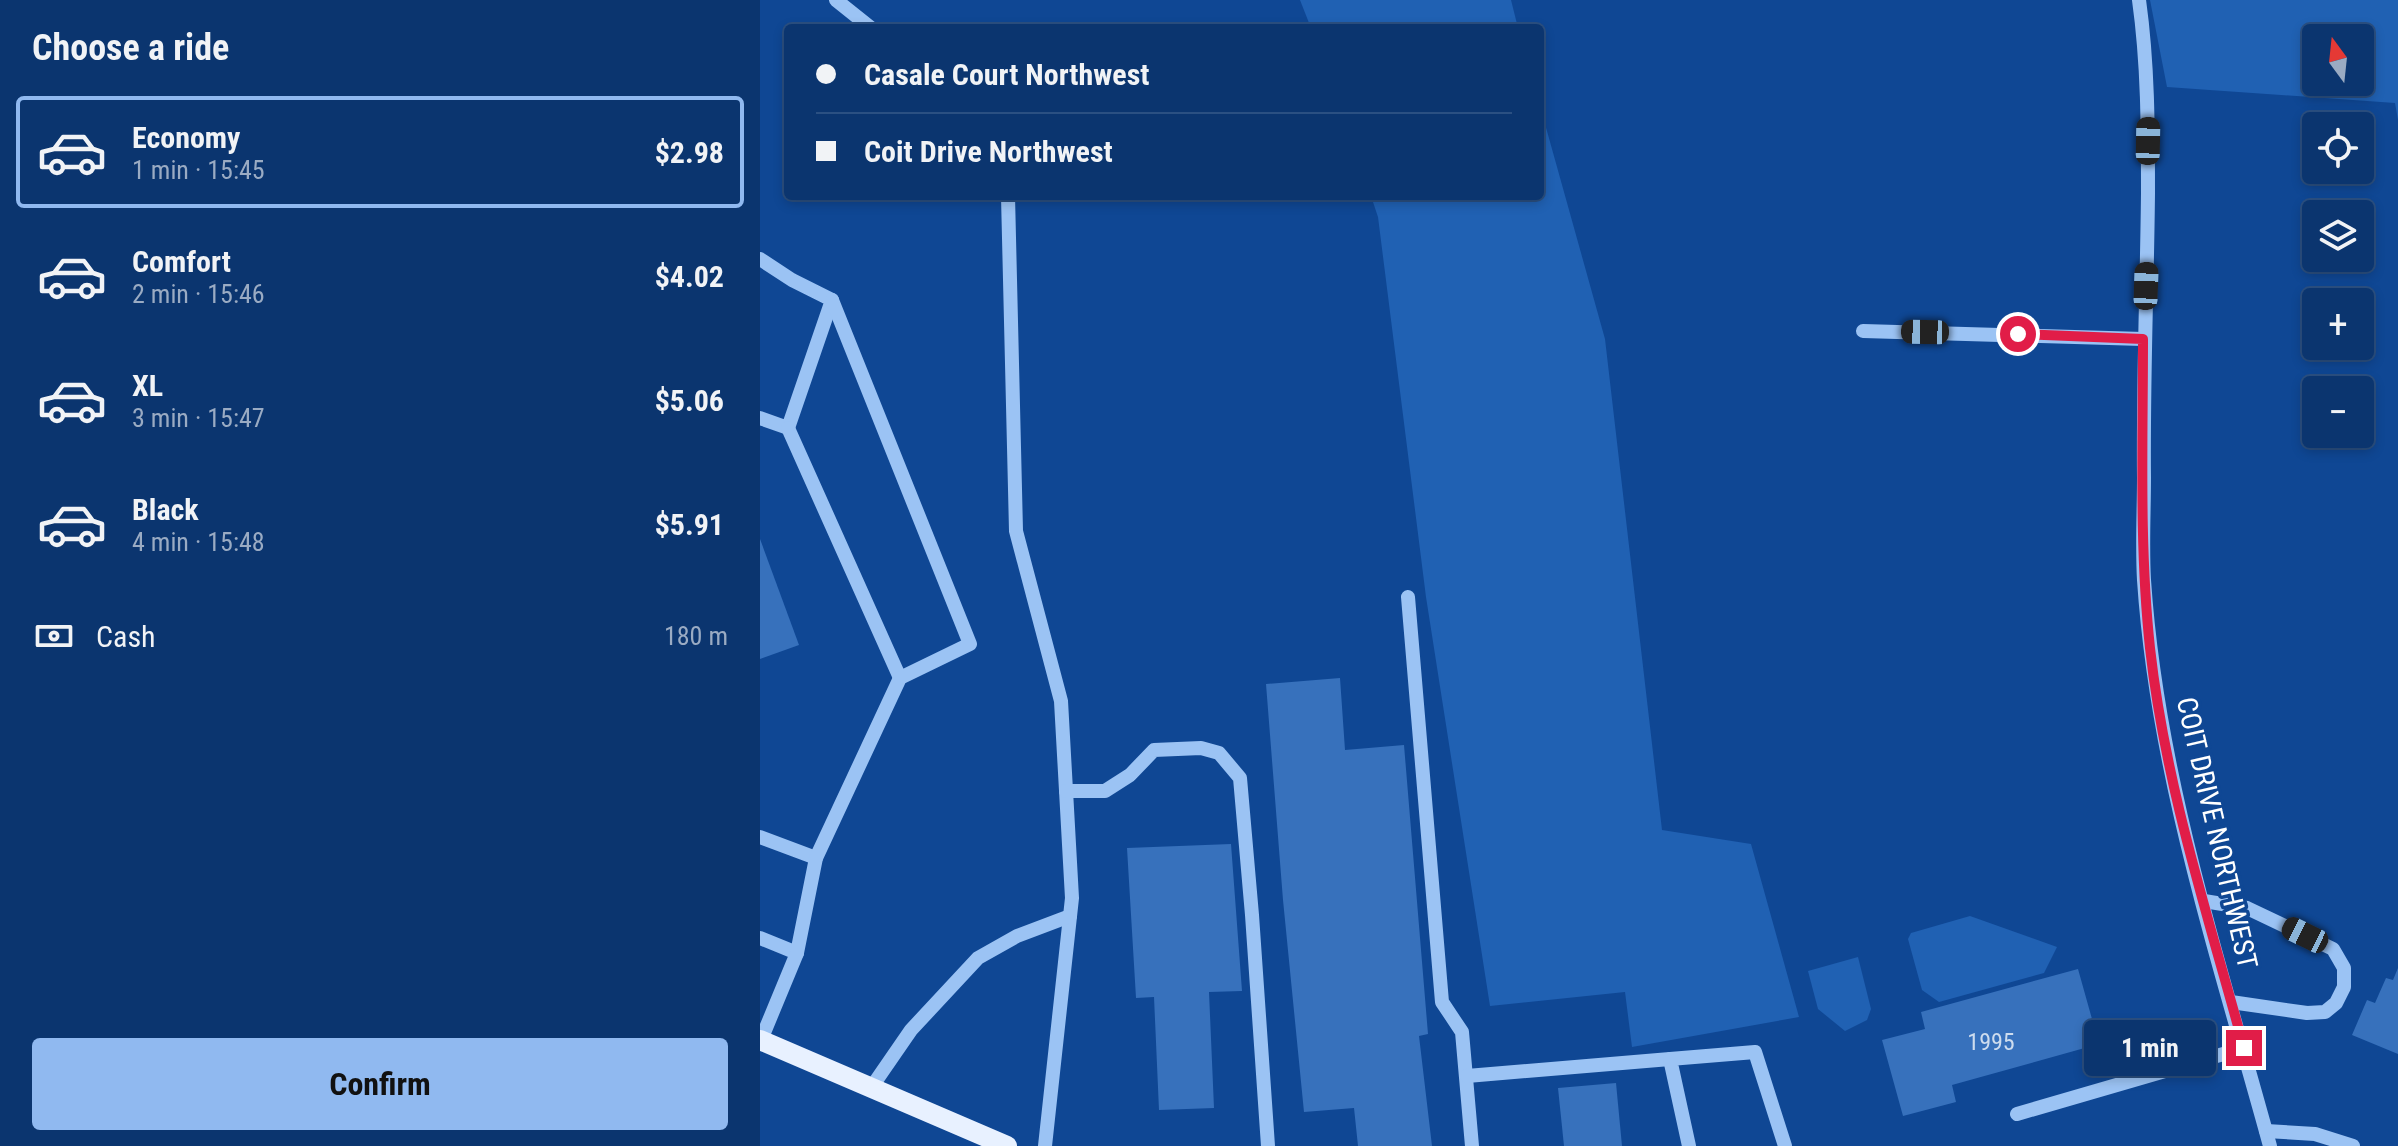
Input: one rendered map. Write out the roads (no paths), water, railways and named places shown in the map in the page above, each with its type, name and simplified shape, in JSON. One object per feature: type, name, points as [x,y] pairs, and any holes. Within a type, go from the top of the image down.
[{"type":"main road","points":[[760,1040],[1007,1146]]},
{"type":"street","points":[[836,0],[866,24]]},
{"type":"street","name":"COIT DRIVE NORTHWEST","points":[[2139,0],[2148,111],[2143,339],[2144,577],[2150,649],[2160,717],[2181,818],[2270,1146]]},
{"type":"street","points":[[1008,200],[1016,531],[1061,701],[1072,898],[1045,1146]]},
{"type":"street","points":[[760,259],[792,280],[832,300],[970,644],[900,678],[816,858],[797,953],[760,1040]]},
{"type":"street","points":[[832,300],[788,428],[900,678]]},
{"type":"street","points":[[1863,331],[2143,339]]},
{"type":"street","points":[[760,418],[788,428]]},
{"type":"street","points":[[1408,597],[1442,1002],[1462,1032],[1472,1146]]},
{"type":"street","points":[[1066,791],[1105,791],[1130,775],[1154,750],[1201,748],[1219,753],[1240,778],[1268,1146]]},
{"type":"street","points":[[760,837],[816,858]]},
{"type":"street","points":[[2204,901],[2247,908],[2319,942],[2333,949],[2344,968],[2344,987],[2336,1003],[2325,1012],[2307,1013],[2231,1002]]},
{"type":"street","points":[[871,1088],[911,1030],[978,958],[1017,936],[1070,916]]},
{"type":"street","points":[[760,938],[797,953]]},
{"type":"street","points":[[2017,1114],[2244,1048]]},
{"type":"street","points":[[1467,1076],[1755,1052],[1785,1146]]},
{"type":"street","points":[[1670,1059],[1689,1146]]},
{"type":"street","points":[[2266,1131],[2315,1134],[2353,1146]]}]
